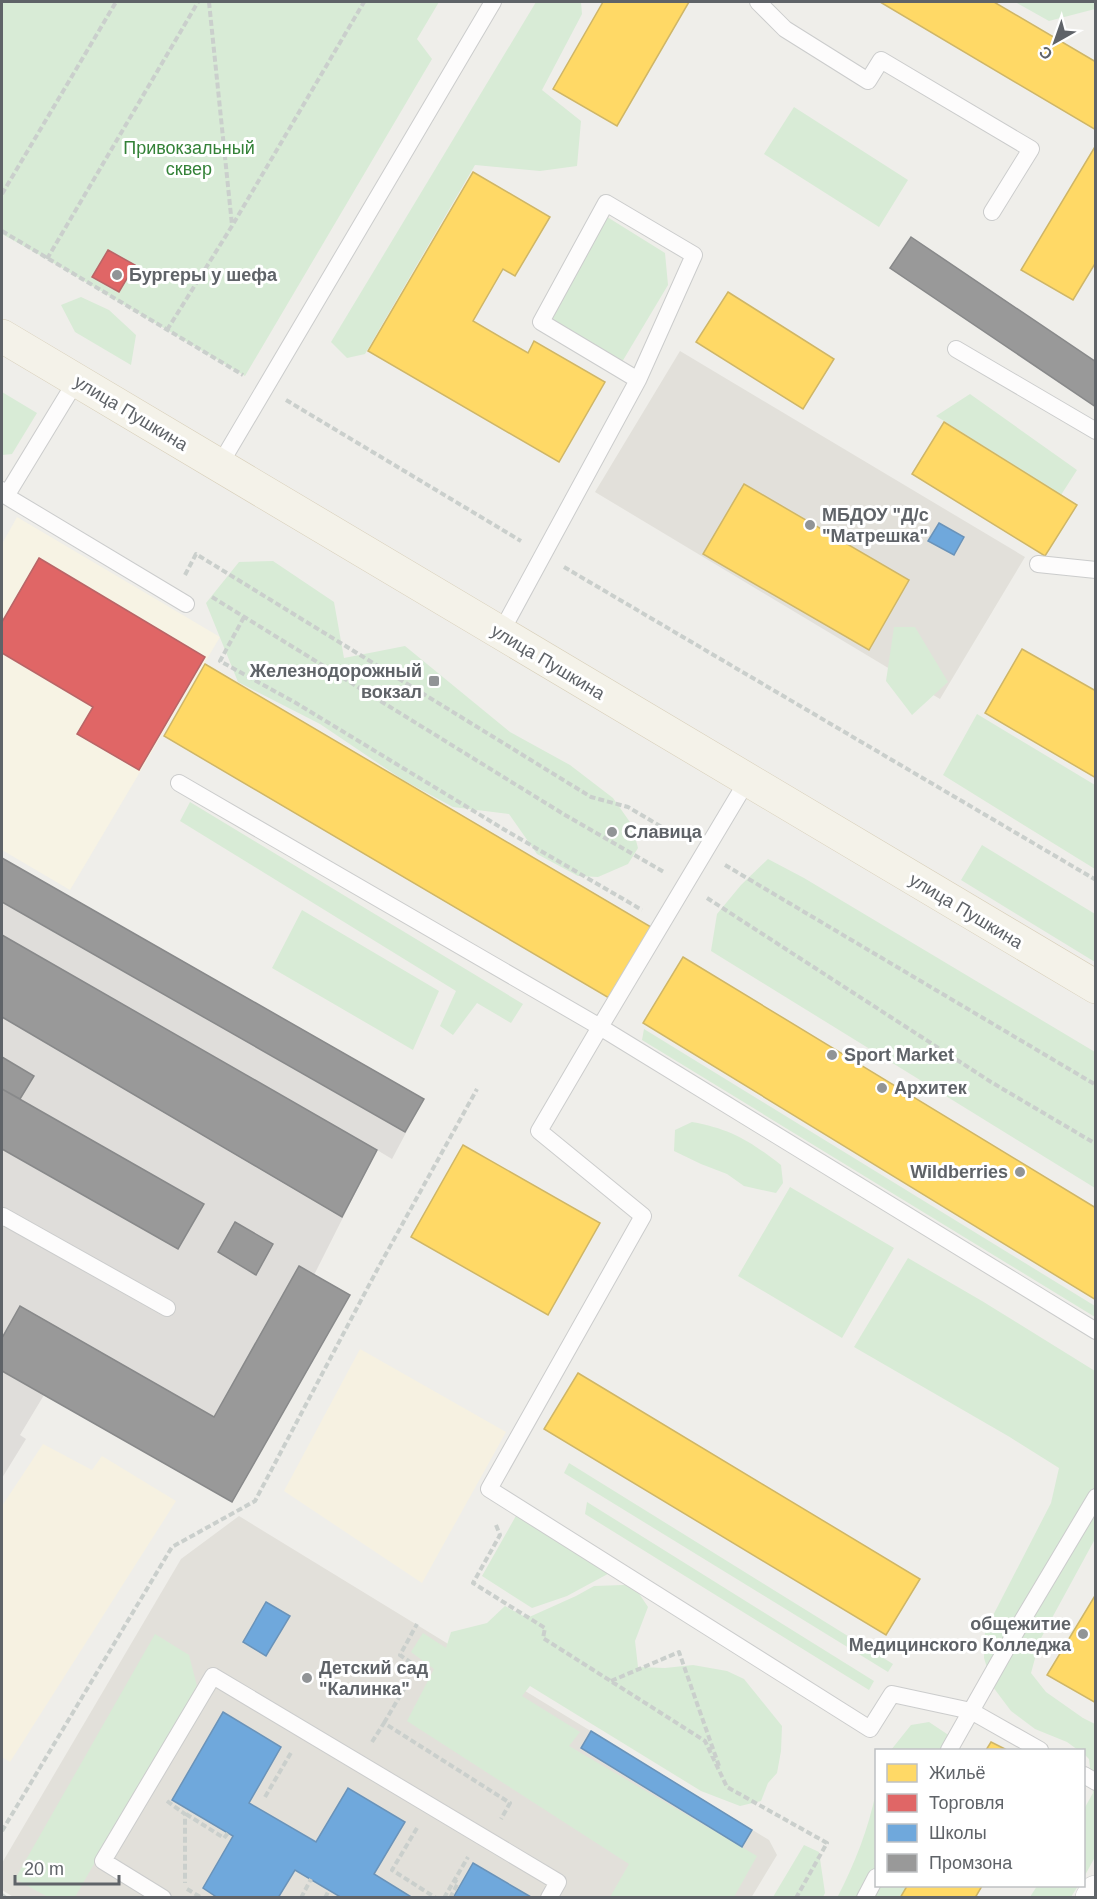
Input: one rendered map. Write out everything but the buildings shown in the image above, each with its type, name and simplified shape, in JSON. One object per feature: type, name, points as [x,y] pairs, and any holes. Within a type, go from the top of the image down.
[{"type":"main road","name":"улица Пушкина","points":[[2,336],[1095,987]]},
{"type":"street","points":[[1092,1898],[1095,1892]]},
{"type":"lane","points":[[219,466],[493,2]]},
{"type":"lane","points":[[758,2],[785,29],[868,81],[881,60],[1031,149],[992,212]]},
{"type":"lane","points":[[500,634],[638,380],[694,255],[606,203],[542,321],[638,380]]},
{"type":"lane","points":[[956,349],[1095,431]]},
{"type":"lane","points":[[76,381],[4,493],[186,604]]},
{"type":"lane","points":[[1038,564],[1095,570]]},
{"type":"lane","points":[[747,781],[539,1131],[643,1216],[489,1489],[870,1729],[892,1694],[971,1711],[1038,1749]]},
{"type":"lane","points":[[180,783],[600,1027],[1095,1331]]},
{"type":"lane","points":[[2,1218],[3,1216],[167,1308]]},
{"type":"lane","points":[[950,1749],[1095,1497]]},
{"type":"lane","points":[[163,1898],[103,1861],[213,1676],[558,1882],[549,1898]]},
{"type":"lane","points":[[865,1898],[875,1879]]},
{"type":"path","points":[[2,194],[116,2]]},
{"type":"path","points":[[47,259],[198,2]]},
{"type":"path","points":[[209,2],[232,226]]},
{"type":"path","points":[[167,330],[232,226],[363,2]]},
{"type":"path","points":[[182,579],[196,554],[591,796],[628,807],[1095,1085]]},
{"type":"path","points":[[209,596],[565,815],[684,884],[991,1082],[1095,1144]]},
{"type":"path","points":[[244,617],[220,661],[296,703],[648,914]]},
{"type":"path","points":[[2,1831],[172,1547],[255,1501],[377,1270],[477,1089]]},
{"type":"path","points":[[494,1518],[500,1535],[474,1583],[545,1628],[543,1638],[705,1741],[727,1787],[827,1844],[796,1898]]},
{"type":"path","points":[[359,1763],[417,1667],[400,1655],[417,1624]]},
{"type":"path","points":[[611,1681],[679,1653],[727,1787]]},
{"type":"path","points":[[384,1723],[510,1803],[454,1880],[444,1898]]},
{"type":"path","points":[[265,1797],[305,1730]]},
{"type":"path","points":[[164,1798],[224,1838],[228,1833]]},
{"type":"path","points":[[430,1805],[392,1870],[436,1898]]},
{"type":"path","points":[[185,1814],[185,1889],[202,1898]]},
{"type":"path","points":[[301,1898],[311,1879]]},
{"type":"path","points":[[450,1898],[458,1883],[454,1880]]},
{"type":"path","points":[[325,1898],[330,1890]]},
{"type":"path","points":[[2,1895],[6,1898]]},
{"type":"shaded area","name":"МБДОУ \"Д/с \"Матрешка\"","points":[[680,351],[1025,557],[940,699],[595,492]]},
{"type":"shaded area","points":[[17,517],[220,637],[70,890],[2,850],[2,544]]},
{"type":"shaded area","points":[[2,858],[424,1099],[392,1159],[377,1150],[314,1275],[350,1295],[232,1502],[44,1395],[20,1435],[26,1439],[2,1478]]},
{"type":"shaded area","name":"Детский сад \"Калинка\"","points":[[239,1516],[769,1840],[777,1855],[751,1898],[15,1898],[2,1890],[2,1863],[181,1559]]},
{"type":"green space","name":"Привокзальный сквер","points":[[2,2],[439,2],[417,39],[432,59],[245,376],[2,234]]},
{"type":"green space","points":[[536,2],[581,2],[582,14],[542,90],[581,121],[577,166],[540,171],[475,165],[365,354],[347,358],[331,342]]},
{"type":"green space","points":[[1015,2],[1094,2],[1095,9],[1049,21]]},
{"type":"green space","points":[[794,107],[908,180],[879,227],[764,154]]},
{"type":"green space","points":[[604,215],[665,253],[668,285],[622,362],[547,319]]},
{"type":"green space","points":[[81,297],[109,310],[136,335],[131,365],[75,332],[61,305]]},
{"type":"green space","points":[[2,392],[37,413],[12,454],[2,455]]},
{"type":"green space","points":[[970,394],[1077,470],[1061,495],[936,416]]},
{"type":"green space","points":[[273,561],[334,602],[344,658],[405,646],[510,732],[570,765],[613,798],[632,825],[638,848],[628,864],[598,877],[578,876],[537,854],[509,814],[453,807],[403,780],[320,724],[238,682],[206,603],[239,562]]},
{"type":"green space","points":[[894,627],[915,627],[948,682],[912,715],[886,681]]},
{"type":"green space","points":[[977,714],[1095,785],[1095,869],[943,775]]},
{"type":"green space","points":[[190,802],[523,1004],[511,1023],[477,1003],[453,1035],[440,1026],[456,991],[180,821]]},
{"type":"green space","points":[[982,845],[1095,914],[1095,962],[961,880]]},
{"type":"green space","points":[[768,859],[804,878],[1095,1052],[1095,1188],[711,951],[717,914],[741,885]]},
{"type":"green space","points":[[302,910],[439,991],[413,1050],[272,968]]},
{"type":"green space","points":[[644,1029],[1095,1306],[1095,1317],[642,1040]]},
{"type":"green space","points":[[692,1122],[729,1132],[781,1165],[783,1183],[776,1193],[744,1186],[727,1174],[674,1151],[675,1130]]},
{"type":"green space","points":[[790,1187],[894,1248],[842,1338],[738,1276]]},
{"type":"green space","points":[[908,1258],[1095,1371],[1095,1539],[1040,1640],[1031,1673],[1046,1692],[1095,1724],[1095,1857],[1085,1875],[1085,1807],[1093,1793],[1089,1759],[1085,1755],[1085,1749],[1077,1749],[1067,1742],[1035,1729],[1011,1711],[993,1687],[984,1658],[985,1631],[1051,1503],[1059,1468],[854,1347]]},
{"type":"green space","points":[[569,1463],[893,1664],[888,1672],[564,1473]]},
{"type":"green space","points":[[587,1502],[874,1681],[869,1690],[585,1514]]},
{"type":"green space","points":[[517,1514],[617,1569],[567,1596],[532,1608],[482,1576]]},
{"type":"green space","points":[[594,1586],[634,1586],[648,1607],[635,1641],[638,1667],[665,1668],[693,1665],[727,1671],[744,1679],[782,1726],[777,1773],[768,1783],[761,1801],[740,1806],[701,1791],[530,1686],[522,1696],[580,1732],[569,1746],[757,1856],[734,1897],[610,1897],[629,1864],[407,1721],[434,1669],[411,1652],[423,1633],[446,1648],[451,1632],[487,1623],[505,1606],[527,1618]]},
{"type":"green space","points":[[155,1634],[189,1655],[197,1686],[75,1897],[48,1897],[15,1879]]},
{"type":"green space","points":[[929,1722],[950,1736],[961,1749],[892,1749],[911,1725]]},
{"type":"green space","points":[[875,1796],[875,1887],[908,1887],[902,1897],[837,1898],[850,1872]]},
{"type":"green space","points":[[804,1845],[819,1852],[825,1893],[823,1897],[773,1897]]},
{"type":"green space","points":[[1036,1887],[1077,1887],[1071,1897],[1030,1897]]},
{"type":"sand","points":[[360,1349],[506,1432],[422,1583],[284,1491]]},
{"type":"sand","points":[[43,1444],[92,1470],[102,1456],[176,1501],[10,1762],[2,1757],[2,1506]]},
{"type":"place","name":"Бургеры у шефа","points":[[117,275]]},
{"type":"place","name":"МБДОУ \"Д/с \"Матрешка\"","points":[[810,525]]},
{"type":"place","name":"Железнодорожный вокзал","points":[[434,681]]},
{"type":"place","name":"Славица","points":[[612,832]]},
{"type":"place","name":"Sport Market","points":[[832,1055]]},
{"type":"place","name":"Архитек","points":[[882,1088]]},
{"type":"place","name":"Wildberries","points":[[1020,1172]]},
{"type":"place","name":"общежитие Медицинского Колледжа","points":[[1083,1634]]},
{"type":"place","name":"Детский сад \"Калинка\"","points":[[307,1678]]}]
